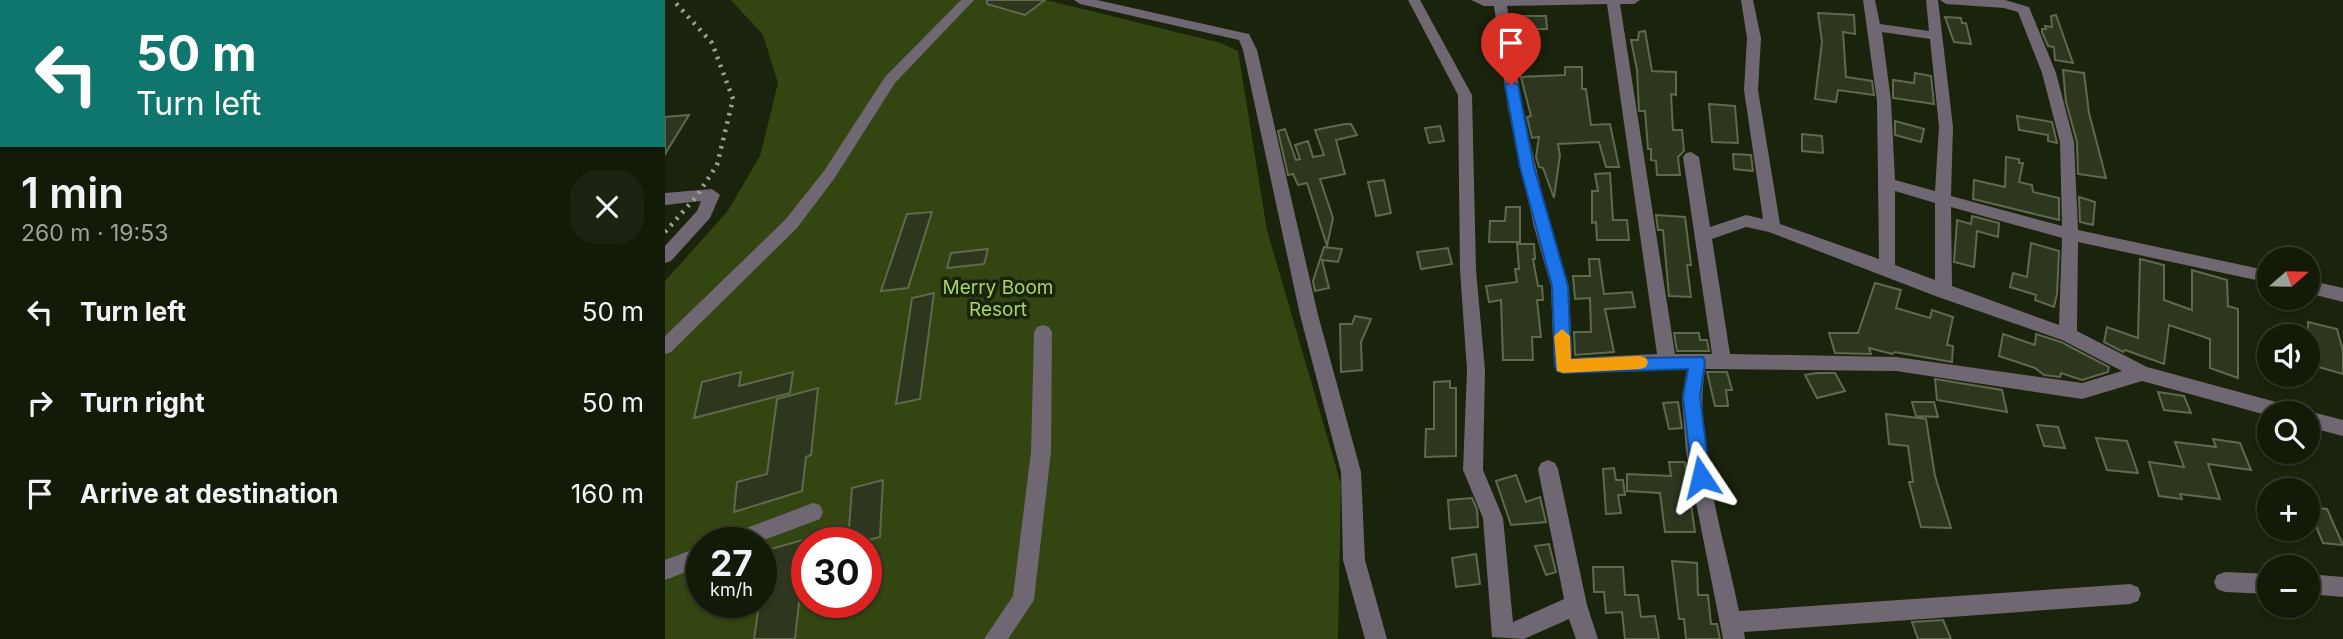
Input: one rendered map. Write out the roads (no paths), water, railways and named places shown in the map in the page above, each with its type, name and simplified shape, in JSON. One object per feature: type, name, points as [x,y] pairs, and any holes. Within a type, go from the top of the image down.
[{"type":"street","points":[[665,347],[791,224],[829,175],[890,80],[968,0]]},
{"type":"street","points":[[1080,0],[1244,37],[1250,50],[1309,315],[1351,472],[1354,560],[1376,639]]},
{"type":"street","points":[[1415,0],[1465,95],[1468,271],[1476,370],[1473,470],[1493,518],[1503,638],[1576,606]]},
{"type":"street","points":[[1477,0],[1633,0]]},
{"type":"street","points":[[1747,0],[1754,38],[1751,90],[1772,227]]},
{"type":"street","points":[[1869,0],[1886,118],[1888,270]]},
{"type":"street","points":[[1933,0],[1946,127],[1943,201],[1944,292]]},
{"type":"street","points":[[1946,0],[2005,4],[2024,10],[2049,73],[2067,142],[2070,234],[2068,335]]},
{"type":"street","points":[[1613,1],[1667,361]]},
{"type":"street","points":[[1500,2],[1517,120],[1542,228],[1560,286],[1563,366],[1722,360],[1896,364],[2082,391],[2142,373]]},
{"type":"street","points":[[1875,27],[1937,36]]},
{"type":"street","points":[[1691,158],[1722,360]]},
{"type":"street","points":[[1888,184],[2070,234],[2257,274]]},
{"type":"street","points":[[665,199],[712,195],[704,214],[665,257]]},
{"type":"street","points":[[1702,236],[1746,221],[1772,227],[1944,292],[2068,335],[2142,373],[2257,405]]},
{"type":"street","points":[[2321,289],[2343,295]]},
{"type":"street","points":[[995,639],[1023,600],[1041,452],[1043,332]]},
{"type":"street","points":[[1697,362],[1691,397],[1696,452],[1733,631],[2130,594]]},
{"type":"street","points":[[2320,422],[2343,428]]},
{"type":"street","points":[[1548,469],[1576,606],[1587,639]]},
{"type":"street","points":[[774,527],[813,512]]},
{"type":"street","points":[[665,570],[686,561]]},
{"type":"street","points":[[2225,582],[2257,583]]},
{"type":"street","points":[[2320,585],[2343,587]]},
{"type":"railway","points":[[665,232],[696,197],[717,165],[733,99],[712,43],[673,0]]},
{"type":"park label","name":"Merry Boom Resort","points":[[998,298]]}]
